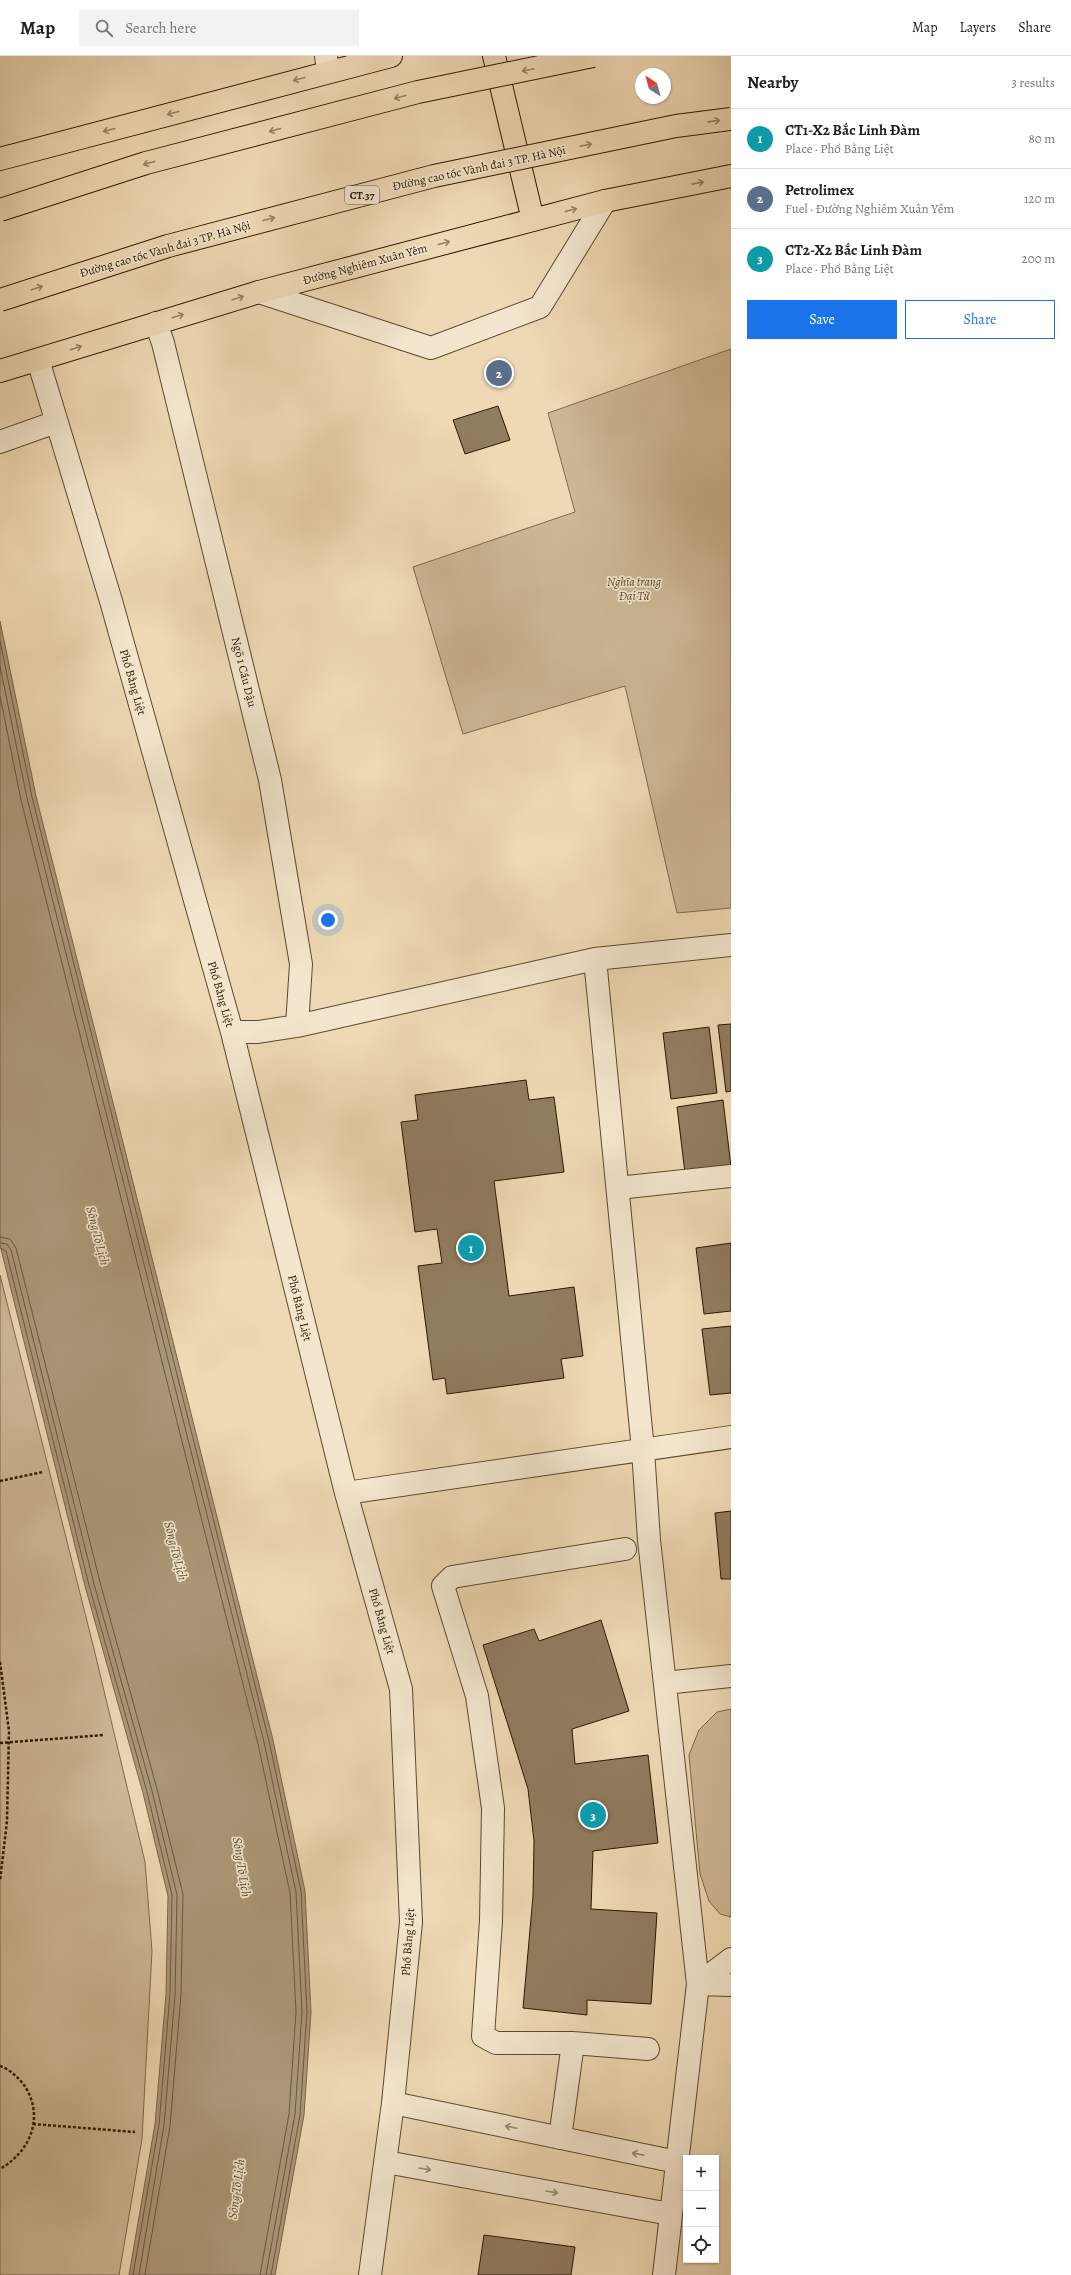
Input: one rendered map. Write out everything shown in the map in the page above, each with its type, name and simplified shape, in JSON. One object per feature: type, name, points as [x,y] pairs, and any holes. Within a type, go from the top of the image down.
[{"type":"main road","points":[[0,159],[327,64],[391,56]]},
{"type":"main road","points":[[494,56],[533,220]]},
{"type":"main road","points":[[0,210],[146,163],[418,92],[593,56]]},
{"type":"main road","name":"Đường cao tốc Vành đai 3 TP. Hà Nội","points":[[0,300],[168,246],[434,176],[676,126],[731,118]]},
{"type":"main road","name":"Đường Nghiêm Xuân Yêm","points":[[2,370],[259,292],[605,201],[731,176]]},
{"type":"street","points":[[259,292],[430,348],[540,308],[605,201]]},
{"type":"street","name":"Ngõ 1 Cầu Dậu","points":[[156,323],[163,343],[270,780],[301,964],[297,1026]]},
{"type":"street","name":"Phố Bằng Liệt","points":[[38,360],[111,601],[232,1032],[346,1493],[401,1689],[411,1922],[393,2103],[370,2275]]},
{"type":"street","points":[[0,442],[56,422]]},
{"type":"street","points":[[232,1032],[258,1032],[297,1026],[595,959],[731,945]]},
{"type":"street","points":[[595,959],[643,1450],[649,1540],[698,1984],[664,2275]]},
{"type":"street","points":[[618,1188],[731,1176]]},
{"type":"street","points":[[346,1493],[731,1437]]},
{"type":"street","points":[[625,1549],[452,1577],[443,1586],[477,1696],[493,1808],[491,1921],[483,2036],[488,2041],[496,2043],[573,2043],[648,2049]]},
{"type":"street","points":[[665,1684],[731,1676]]},
{"type":"street","points":[[698,1984],[731,1959]]},
{"type":"street","points":[[698,1984],[731,1985]]},
{"type":"street","points":[[560,2138],[573,2043]]},
{"type":"street","points":[[393,2103],[677,2162]]},
{"type":"street","points":[[386,2162],[670,2214]]},
{"type":"path","points":[[0,1481],[43,1472]]},
{"type":"path","points":[[0,1662],[8,1743],[7,1821],[0,1881]]},
{"type":"path","points":[[0,1743],[104,1736]]},
{"type":"path","points":[[0,2066],[19,2079],[30,2094],[34,2112],[33,2131],[25,2148],[13,2161],[0,2169]]},
{"type":"path","points":[[33,2124],[135,2132]]},
{"type":"green space","name":"Nghĩa trang Đại Từ","points":[[731,349],[731,908],[677,913],[625,686],[463,734],[413,567],[575,512],[548,413]]},
{"type":"green space","points":[[0,1275],[94,1649],[145,1862],[152,1951],[142,2139],[119,2275],[0,2275]]},
{"type":"green space","points":[[731,1709],[731,1917],[720,1914],[709,1901],[700,1874],[689,1755],[699,1730],[717,1712]]},
{"type":"water","name":"Sông Tô Lịch","points":[[0,621],[36,796],[273,1740],[305,1891],[311,2012],[304,2115],[275,2275],[129,2275],[155,2124],[166,1994],[168,1896],[143,1793],[85,1586],[0,1245]]},
{"type":"building","points":[[498,406],[510,440],[465,454],[453,420]]},
{"type":"building","points":[[731,1024],[731,1091],[726,1092],[718,1025]]},
{"type":"building","points":[[709,1027],[717,1093],[671,1099],[663,1033]]},
{"type":"building","points":[[526,1080],[529,1100],[554,1097],[564,1172],[494,1181],[509,1296],[574,1287],[583,1356],[561,1359],[564,1378],[447,1394],[445,1378],[433,1380],[418,1266],[442,1263],[437,1229],[415,1232],[401,1122],[418,1120],[415,1095]]},
{"type":"building","points":[[723,1100],[731,1167],[685,1173],[677,1107]]},
{"type":"building","points":[[731,1243],[731,1311],[704,1314],[696,1248]]},
{"type":"building","points":[[731,1326],[731,1393],[710,1395],[702,1329]]},
{"type":"building","points":[[731,1511],[731,1579],[721,1579],[715,1513]]},
{"type":"building","points":[[601,1620],[629,1711],[572,1729],[575,1764],[648,1755],[658,1843],[593,1851],[591,1909],[657,1913],[651,2004],[587,2000],[587,2015],[523,2008],[533,1896],[534,1841],[528,1789],[483,1645],[534,1629],[539,1641]]},
{"type":"building","points":[[484,2235],[575,2247],[571,2275],[478,2275]]},
{"type":"place","name":"Petrolimex","points":[[499,373]]},
{"type":"place","name":"CT1-X2 Bắc Linh Đàm","points":[[471,1248]]},
{"type":"place","name":"CT2-X2 Bắc Linh Đàm","points":[[593,1815]]}]
